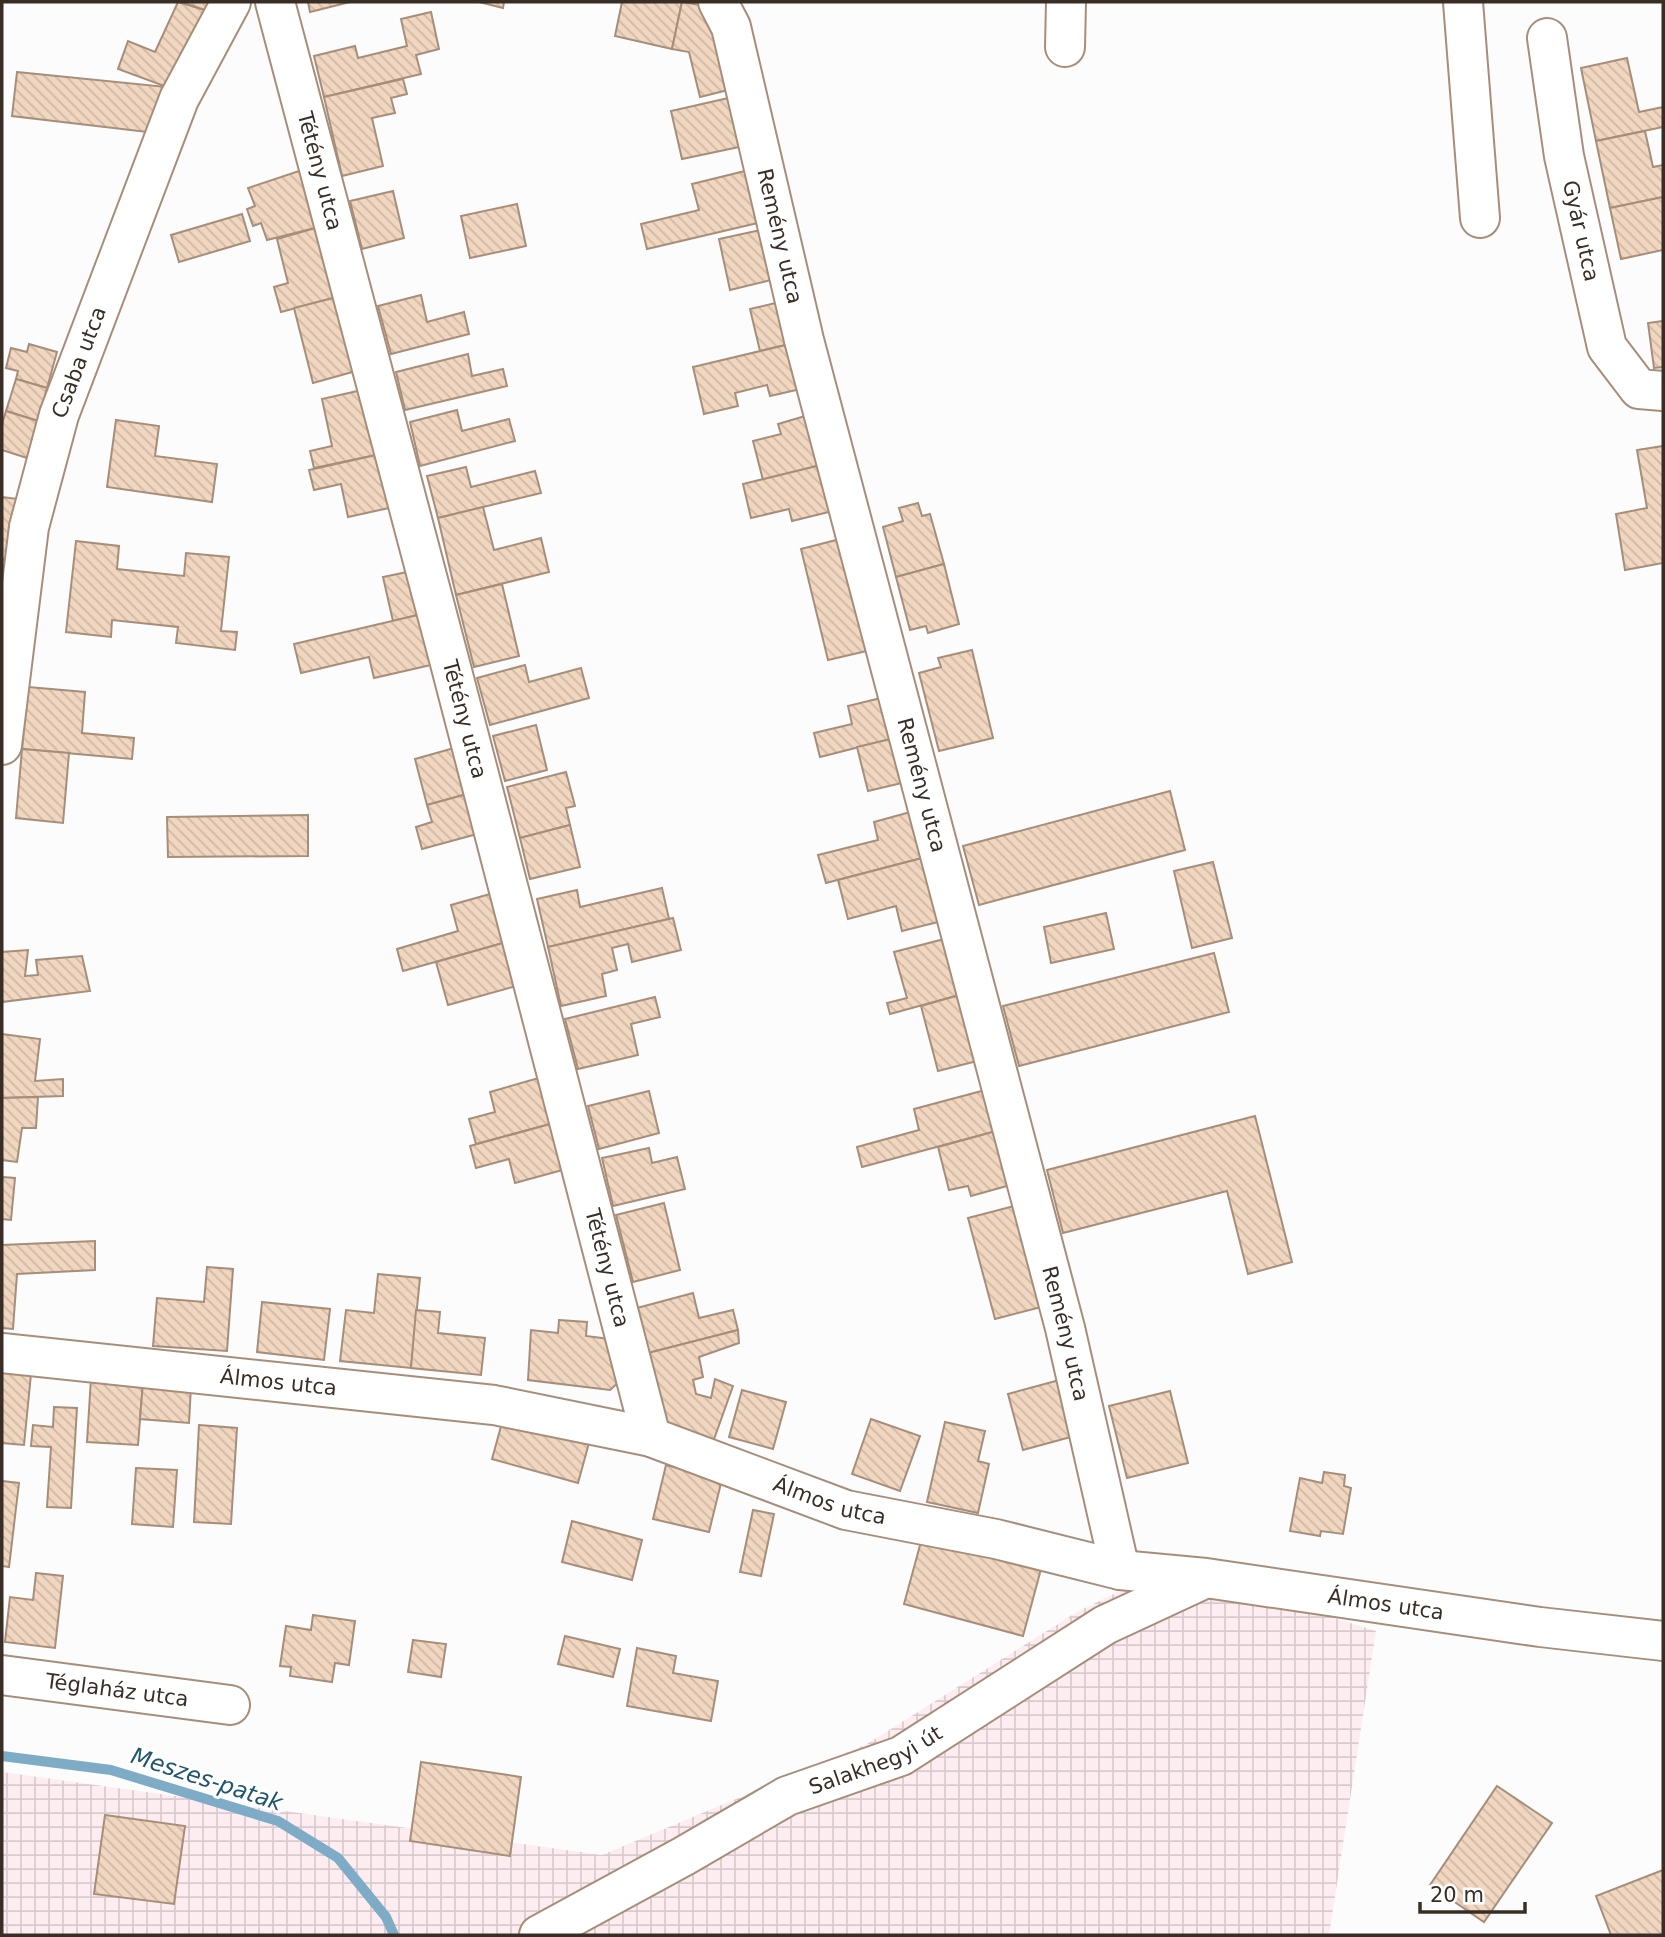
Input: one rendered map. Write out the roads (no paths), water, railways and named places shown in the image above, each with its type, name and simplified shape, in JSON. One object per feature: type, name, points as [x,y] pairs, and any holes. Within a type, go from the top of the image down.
[{"type":"street","name":"Csaba utca","points":[[2,745],[6,672],[29,527],[59,415],[179,99],[231,2]]},
{"type":"street","name":"Tétény utca","points":[[275,2],[651,1437]]},
{"type":"street","name":"Remény utca","points":[[718,2],[731,27],[804,340],[1065,1328],[1120,1570]]},
{"type":"street","points":[[1065,47],[1066,2]]},
{"type":"street","points":[[1464,2],[1480,218]]},
{"type":"street","name":"Gyár utca","points":[[1547,38],[1564,156],[1607,347],[1639,389],[1663,391]]},
{"type":"street","name":"Álmos utca","points":[[2,1353],[494,1405],[651,1437],[846,1510],[996,1539],[1120,1570],[1206,1578],[1540,1627],[1663,1641]]},
{"type":"street","name":"Salakhegyi út","points":[[539,1935],[787,1796],[901,1756],[1105,1625],[1206,1578]]},
{"type":"street","name":"Téglaház utca","points":[[2,1675],[230,1705]]},
{"type":"waterway","name":"Meszes-patak","points":[[2,1756],[111,1770],[278,1821],[338,1858],[386,1917],[394,1935]]}]
